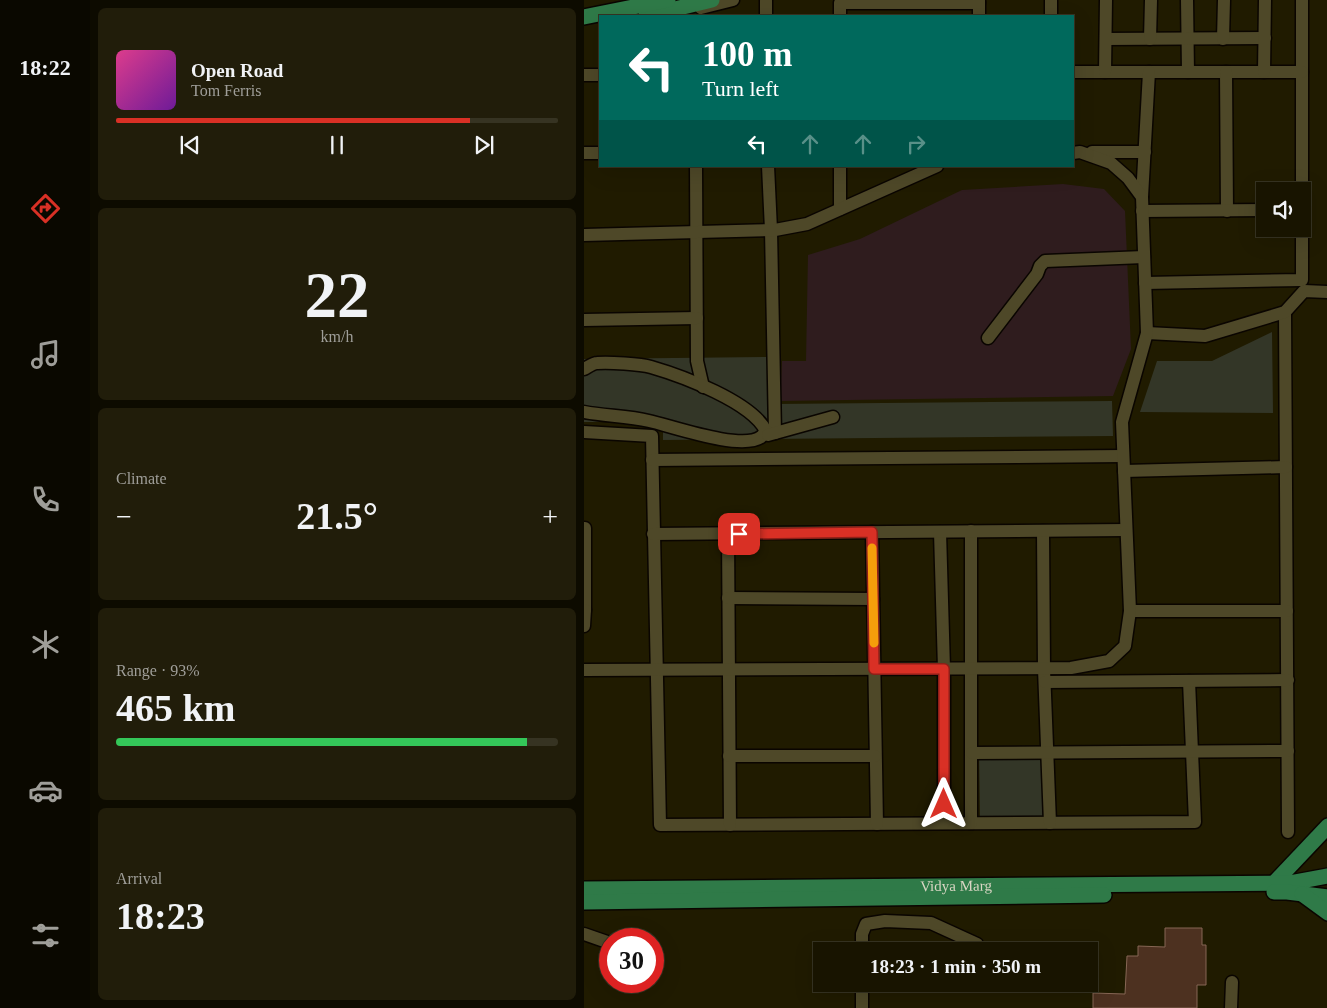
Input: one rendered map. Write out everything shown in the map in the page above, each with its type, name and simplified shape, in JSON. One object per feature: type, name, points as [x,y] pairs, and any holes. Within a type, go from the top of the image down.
[{"type":"main road","points":[[584,17],[668,0]]},
{"type":"main road","points":[[650,15],[712,0]]},
{"type":"main road","points":[[584,28],[599,25]]},
{"type":"main road","points":[[1274,883],[1327,826]]},
{"type":"main road","name":"Vidya Marg","points":[[584,888],[1290,883],[1327,876]]},
{"type":"main road","name":"Vidya Marg","points":[[584,902],[1287,892],[1327,897]]},
{"type":"main road","points":[[1301,893],[1327,913]]},
{"type":"street","points":[[676,15],[733,0]]},
{"type":"street","points":[[1051,0],[1051,15]]},
{"type":"street","points":[[1105,72],[1106,0]]},
{"type":"street","points":[[1150,39],[1151,0]]},
{"type":"street","points":[[1187,0],[1188,72]]},
{"type":"street","points":[[1223,38],[1224,0]]},
{"type":"street","points":[[1264,72],[1265,0]]},
{"type":"street","points":[[1302,0],[1302,182]]},
{"type":"street","points":[[766,1],[766,15]]},
{"type":"street","points":[[840,15],[840,2],[979,1],[979,15]]},
{"type":"street","points":[[1106,39],[1265,38]]},
{"type":"street","points":[[1074,72],[1302,72]]},
{"type":"street","points":[[584,670],[1071,668],[1109,661],[1125,646],[1130,611],[1125,530],[1122,422],[1146,333],[1142,198],[1149,72]]},
{"type":"street","points":[[1226,72],[1227,211]]},
{"type":"street","points":[[584,75],[599,75]]},
{"type":"street","points":[[1076,152],[1145,152]]},
{"type":"street","points":[[1076,152],[1111,163],[1128,178],[1142,198]]},
{"type":"street","points":[[584,153],[599,153]]},
{"type":"street","points":[[696,167],[697,361],[703,387]]},
{"type":"street","points":[[768,167],[775,433]]},
{"type":"street","points":[[840,167],[840,210]]},
{"type":"street","points":[[584,235],[771,230],[807,224],[935,167]]},
{"type":"street","points":[[1142,211],[1256,210]]},
{"type":"street","points":[[1288,832],[1286,312],[1303,286],[1302,237]]},
{"type":"street","points":[[988,338],[1045,261],[1144,257]]},
{"type":"street","points":[[1145,283],[1303,286],[1327,292]]},
{"type":"street","points":[[1146,333],[1205,336],[1286,312]]},
{"type":"street","points":[[584,320],[697,318]]},
{"type":"street","points":[[584,369],[596,362],[650,367],[698,384],[730,398],[762,422],[766,431],[761,438]]},
{"type":"street","points":[[584,412],[647,420],[719,440],[743,441],[761,438],[833,417]]},
{"type":"street","points":[[584,431],[604,416]]},
{"type":"street","points":[[584,431],[652,436],[655,669],[660,825],[1195,822],[1189,681]]},
{"type":"street","points":[[652,460],[1123,456]]},
{"type":"street","points":[[1124,471],[1286,467]]},
{"type":"street","points":[[584,524],[584,626]]},
{"type":"street","points":[[653,534],[1125,530]]},
{"type":"street","points":[[971,531],[972,823]]},
{"type":"street","points":[[1043,531],[1044,669],[1050,823]]},
{"type":"street","points":[[872,532],[877,824]]},
{"type":"street","points":[[940,532],[944,669],[944,824]]},
{"type":"street","points":[[728,534],[730,825]]},
{"type":"street","points":[[728,598],[873,599]]},
{"type":"street","points":[[1130,611],[1287,611]]},
{"type":"street","points":[[1045,682],[1288,680]]},
{"type":"street","points":[[972,752],[1288,751]]},
{"type":"street","points":[[729,756],[875,756]]},
{"type":"street","points":[[862,942],[862,934],[866,924],[885,921],[931,923],[973,942]]},
{"type":"street","points":[[584,934],[599,939]]},
{"type":"street","points":[[1231,1008],[1232,982]]},
{"type":"street","points":[[862,992],[862,1008]]},
{"type":"shaded area","points":[[1063,184],[1104,189],[1125,211],[1131,349],[1113,396],[780,401],[782,361],[806,361],[808,255],[860,239],[962,190]]},
{"type":"green space","points":[[1272,332],[1273,413],[1140,412],[1157,361],[1212,361]]},
{"type":"green space","points":[[773,357],[775,404],[1112,401],[1113,436],[663,440],[663,422],[584,422],[584,359]]},
{"type":"green space","points":[[979,756],[1042,756],[1043,817],[980,818]]},
{"type":"building","points":[[1165,928],[1202,928],[1202,945],[1206,945],[1206,985],[1197,985],[1197,1008],[1093,1008],[1093,993],[1125,994],[1127,956],[1138,956],[1138,946],[1165,947]]},
{"type":"slow traffic","points":[[872,548],[874,643]]},
{"type":"route","points":[[739,534],[872,532],[874,669],[944,669],[944,804]]}]
